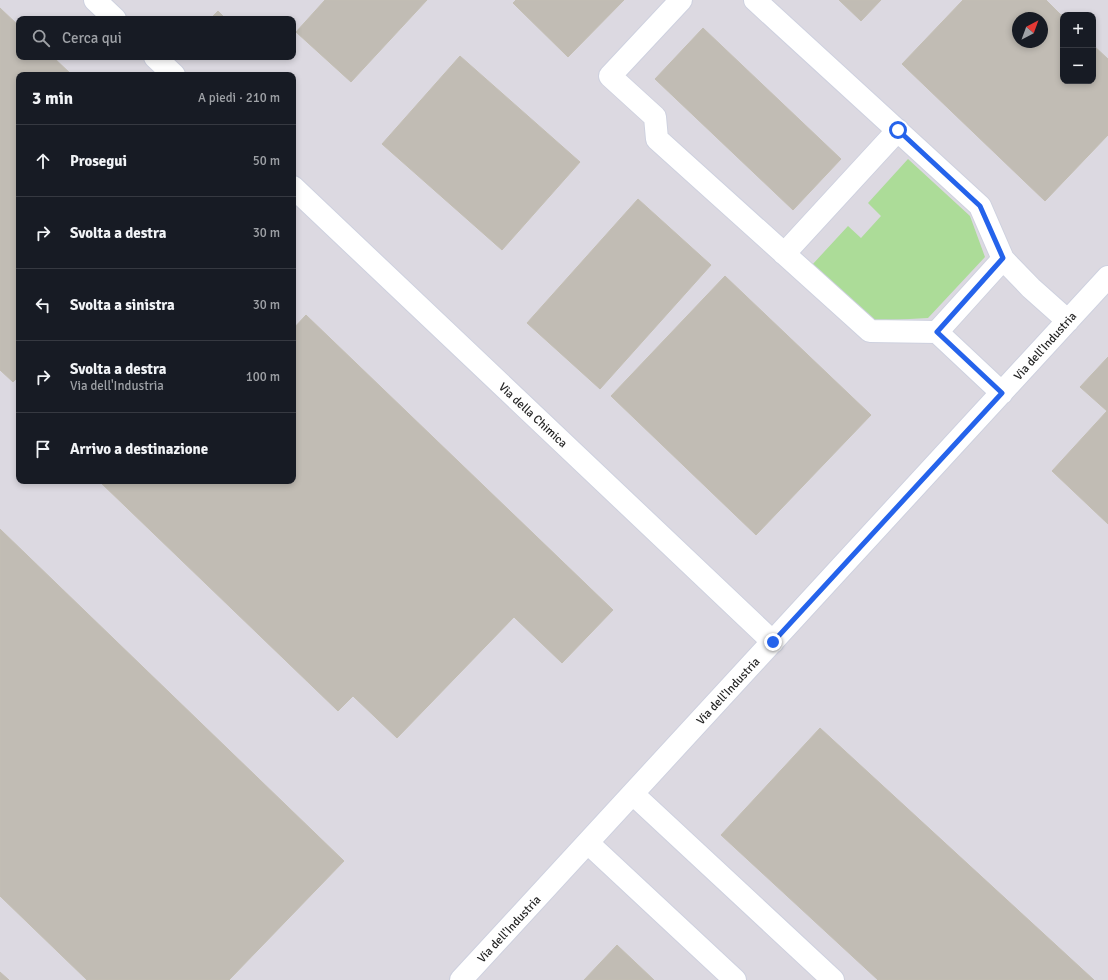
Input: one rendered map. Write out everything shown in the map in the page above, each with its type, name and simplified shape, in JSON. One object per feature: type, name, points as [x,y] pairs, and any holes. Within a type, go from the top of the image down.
[{"type":"street","points":[[95,0],[112,16]]},
{"type":"street","points":[[681,0],[610,76],[655,117],[658,138],[870,332],[937,332],[1002,393]]},
{"type":"street","points":[[755,0],[980,206],[1003,258],[1031,288],[1068,321]]},
{"type":"street","points":[[158,60],[171,72]]},
{"type":"street","points":[[784,254],[898,130]]},
{"type":"street","name":"Via della Chimica","points":[[296,190],[773,642]]},
{"type":"street","points":[[937,332],[1003,258]]},
{"type":"street","name":"Via dell'Industria","points":[[462,980],[1108,277]]},
{"type":"street","points":[[633,794],[833,980]]},
{"type":"street","points":[[588,843],[735,980]]},
{"type":"shaded area","points":[[0,0],[1108,0],[1108,980],[0,980]]},
{"type":"green space","points":[[908,159],[970,216],[985,257],[928,318],[873,321],[812,265],[848,226],[861,238],[881,216],[868,203]]},
{"type":"building","points":[[325,0],[427,0],[351,82],[296,32]]},
{"type":"building","points":[[516,0],[624,0],[568,57],[513,3]]},
{"type":"building","points":[[839,0],[881,0],[861,21]]},
{"type":"building","points":[[963,0],[1046,0],[1060,14],[1060,84],[1096,84],[1096,48],[1108,59],[1108,135],[1045,201],[902,64]]},
{"type":"building","points":[[0,8],[16,23],[16,60],[56,60],[69,72],[16,72],[16,379],[13,382],[0,370]]},
{"type":"building","points":[[218,11],[223,16],[213,16]]},
{"type":"building","points":[[703,28],[841,159],[793,210],[655,79]]},
{"type":"building","points":[[460,56],[580,162],[502,250],[382,144]]},
{"type":"building","points":[[638,199],[711,265],[600,389],[527,323]]},
{"type":"building","points":[[725,276],[871,415],[756,535],[611,396]]},
{"type":"building","points":[[306,315],[613,610],[562,663],[514,617],[397,738],[353,696],[338,711],[102,484],[296,484],[296,326]]},
{"type":"building","points":[[1108,357],[1108,524],[1052,471],[1107,411],[1080,387]]},
{"type":"building","points":[[0,529],[344,861],[229,980],[87,980],[0,896]]},
{"type":"building","points":[[820,728],[1094,980],[878,980],[721,835]]},
{"type":"building","points":[[617,945],[654,980],[584,980]]},
{"type":"building","points":[[0,972],[9,980],[0,980]]},
{"type":"route","points":[[773,642],[1002,393],[937,332],[1003,258],[980,206],[898,130]]}]
